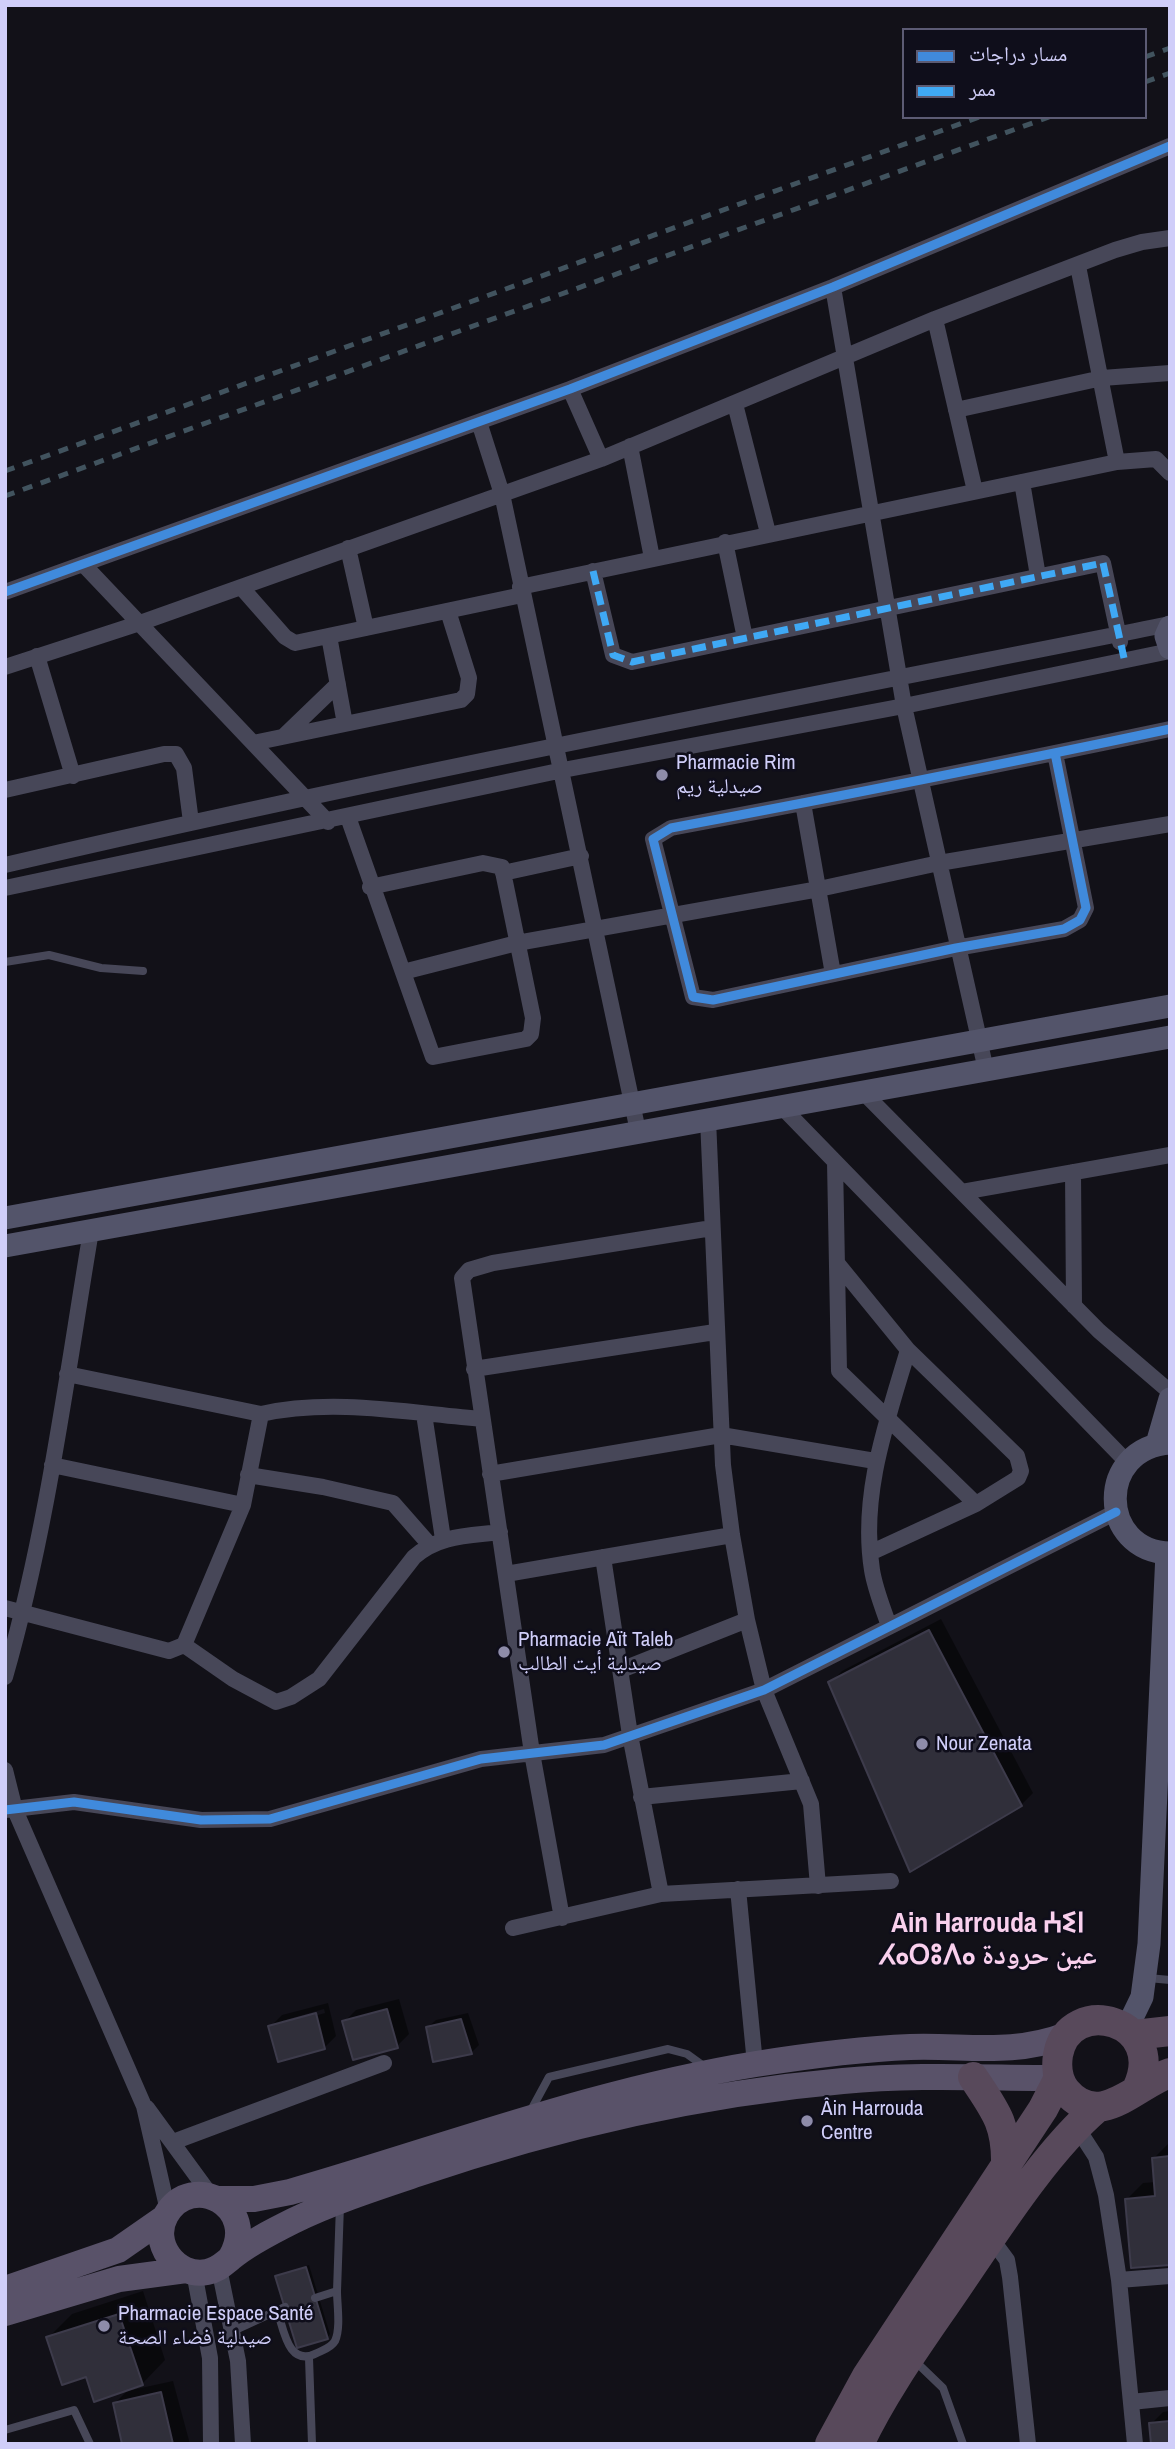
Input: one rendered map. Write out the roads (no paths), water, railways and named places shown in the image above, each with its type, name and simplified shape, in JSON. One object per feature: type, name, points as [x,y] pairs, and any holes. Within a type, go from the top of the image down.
[{"type":"highway","points":[[1087,2116],[1059,2078],[1056,2063],[1059,2048],[1067,2035],[1090,2021],[1116,2022],[1131,2032],[1145,2061],[1143,2076],[1136,2089]]},
{"type":"highway","points":[[1131,2032],[1170,2031]]},
{"type":"highway","points":[[830,2444],[867,2376],[980,2228],[1087,2116],[1120,2103],[1136,2089],[1170,2073]]},
{"type":"highway","points":[[973,2077],[997,2112],[1004,2130],[1006,2165]]},
{"type":"highway","points":[[859,2444],[911,2356],[980,2228],[1006,2165],[1059,2078]]},
{"type":"main road","points":[[5,2289],[118,2250],[187,2197],[254,2199],[290,2192],[615,2093],[755,2064],[835,2053],[911,2047],[1012,2049],[1039,2045],[1067,2035]]},
{"type":"main road","points":[[5,2313],[119,2279],[208,2267],[291,2222],[340,2201],[467,2157],[620,2115],[679,2103],[844,2081],[973,2077],[1059,2078]]},
{"type":"main road","points":[[208,2267],[238,2242],[238,2225],[231,2210],[215,2198]]},
{"type":"main road","points":[[166,2215],[161,2235],[166,2253],[208,2267]]},
{"type":"street","points":[[5,592],[570,389],[833,288],[1170,146]]},
{"type":"street","points":[[5,667],[137,624],[601,459],[935,319],[1142,242],[1170,238]]},
{"type":"street","points":[[1078,267],[1117,462]]},
{"type":"street","points":[[833,288],[904,706],[956,948],[986,1070]]},
{"type":"street","points":[[935,319],[975,491]]},
{"type":"street","points":[[956,410],[1102,378],[1170,373]]},
{"type":"street","points":[[570,389],[601,459]]},
{"type":"street","points":[[734,404],[768,533]]},
{"type":"street","points":[[479,422],[502,494],[521,591],[563,770],[638,1132]]},
{"type":"street","points":[[630,446],[652,558]]},
{"type":"street","points":[[241,587],[285,637],[295,643],[448,611],[593,571],[652,558],[1117,462],[1156,459],[1170,473]]},
{"type":"street","points":[[1022,482],[1038,576]]},
{"type":"street","points":[[725,542],[745,638]]},
{"type":"street","points":[[348,548],[366,628]]},
{"type":"street","points":[[593,571],[613,655],[632,662],[1103,563],[1124,658]]},
{"type":"street","points":[[83,564],[137,624],[328,822]]},
{"type":"street","points":[[254,743],[461,700],[467,695],[469,678],[448,611]]},
{"type":"street","points":[[5,865],[306,797],[557,745],[1170,626]]},
{"type":"street","points":[[5,888],[328,822],[563,770],[904,706],[1170,649],[1166,636],[1170,626]]},
{"type":"street","points":[[329,636],[345,724]]},
{"type":"street","points":[[37,656],[73,776]]},
{"type":"street","points":[[283,737],[338,684]]},
{"type":"street","points":[[1055,753],[1086,908],[1080,920],[1064,929],[956,948],[713,1000],[693,997],[653,839],[671,828],[921,781],[1055,753],[1170,729]]},
{"type":"street","points":[[5,790],[164,754],[176,754],[184,768],[191,822]]},
{"type":"street","points":[[803,803],[833,974]]},
{"type":"street","points":[[348,817],[370,887],[433,1057],[526,1039],[531,1034],[533,1018],[503,873],[496,864],[483,863],[370,887]]},
{"type":"street","points":[[403,972],[517,943],[674,916],[939,863],[1170,824]]},
{"type":"street","points":[[503,873],[581,856]]},
{"type":"street","points":[[5,1217],[1170,1006]]},
{"type":"street","points":[[5,1247],[1170,1037]]},
{"type":"street","points":[[863,1091],[1074,1306],[1170,1390],[1163,1444],[1142,1450],[1127,1462],[1117,1480],[1116,1512],[1133,1539],[1149,1549],[1168,1553],[1145,1978],[1131,2032]]},
{"type":"street","points":[[781,1106],[1127,1462]]},
{"type":"street","points":[[708,1119],[715,1332],[721,1435],[732,1535],[747,1620],[764,1690],[811,1804],[818,1886]]},
{"type":"street","points":[[962,1192],[1170,1155]]},
{"type":"street","points":[[835,1162],[839,1371],[976,1504]]},
{"type":"street","points":[[1073,1172],[1074,1306]]},
{"type":"street","points":[[562,1918],[532,1753],[462,1278],[469,1270],[493,1263],[712,1228]]},
{"type":"street","points":[[5,1677],[24,1612],[52,1465],[91,1231]]},
{"type":"street","points":[[837,1263],[908,1350],[1019,1461],[1018,1478],[976,1504],[870,1553]]},
{"type":"street","points":[[474,1369],[715,1332]]},
{"type":"street","points":[[889,1626],[872,1572],[870,1553],[875,1461],[908,1350]]},
{"type":"street","points":[[67,1374],[261,1414],[291,1408],[330,1406],[482,1419]]},
{"type":"street","points":[[5,1608],[169,1651],[184,1645],[243,1505],[261,1414]]},
{"type":"street","points":[[424,1414],[436,1541]]},
{"type":"street","points":[[490,1474],[721,1435],[875,1461]]},
{"type":"street","points":[[52,1465],[243,1505]]},
{"type":"street","points":[[248,1475],[323,1487],[393,1503],[436,1541]]},
{"type":"street","points":[[10,1810],[74,1802],[201,1820],[271,1819],[481,1759],[604,1745],[764,1690],[1116,1512]]},
{"type":"street","points":[[184,1645],[233,1679],[276,1702],[291,1697],[319,1679],[414,1557],[436,1541],[500,1532]]},
{"type":"street","points":[[506,1574],[732,1535]]},
{"type":"street","points":[[603,1557],[630,1735],[661,1894]]},
{"type":"street","points":[[621,1670],[747,1620]]},
{"type":"street","points":[[5,1770],[10,1810],[144,2106],[166,2215]]},
{"type":"street","points":[[641,1797],[802,1781]]},
{"type":"street","points":[[513,1928],[661,1894],[891,1881]]},
{"type":"street","points":[[738,1889],[755,2064]]},
{"type":"street","points":[[173,2142],[383,2063]]},
{"type":"street","points":[[144,2106],[215,2198]]},
{"type":"street","points":[[1087,2116],[1106,2194],[1119,2280],[1135,2444]]},
{"type":"street","points":[[980,2228],[1007,2260],[1028,2444]]},
{"type":"street","points":[[208,2267],[233,2331],[242,2404],[243,2444]]},
{"type":"street","points":[[208,2267],[211,2444]]},
{"type":"street","points":[[1119,2280],[1170,2276]]},
{"type":"street","points":[[1131,2402],[1170,2398]]},
{"type":"lane","points":[[5,962],[49,955],[102,968],[143,971]]},
{"type":"lane","points":[[1145,1978],[1170,1980]]},
{"type":"lane","points":[[233,2331],[281,2309],[292,2352],[299,2357],[309,2358],[334,2342],[340,2201]]},
{"type":"lane","points":[[315,2298],[337,2291]]},
{"type":"lane","points":[[911,2356],[943,2388],[963,2444]]},
{"type":"lane","points":[[309,2358],[312,2444]]},
{"type":"lane","points":[[5,2430],[74,2410],[90,2444]]},
{"type":"railway","points":[[1147,56],[1170,48]]},
{"type":"railway","points":[[1147,81],[1170,73]]},
{"type":"railway","points":[[5,471],[973,119]]},
{"type":"railway","points":[[5,496],[1043,119]]},
{"type":"place","name":"Pharmacie Rim صيدلية ريم","points":[[662,775]]},
{"type":"place","name":"Pharmacie Aït Taleb صيدلية أيت الطالب","points":[[504,1652]]},
{"type":"place","name":"Nour Zenata","points":[[922,1744]]},
{"type":"place","name":"Âin Harrouda Centre","points":[[807,2121]]},
{"type":"place","name":"Pharmacie Espace Santé صيدلية فضاء الصحة","points":[[104,2326]]},
{"type":"district","name":"Ain Harrouda ⵄⵉⵏ ⵃⴰⵔⵓⴷⴰ عين حرودة","points":[[988,1940]]}]
